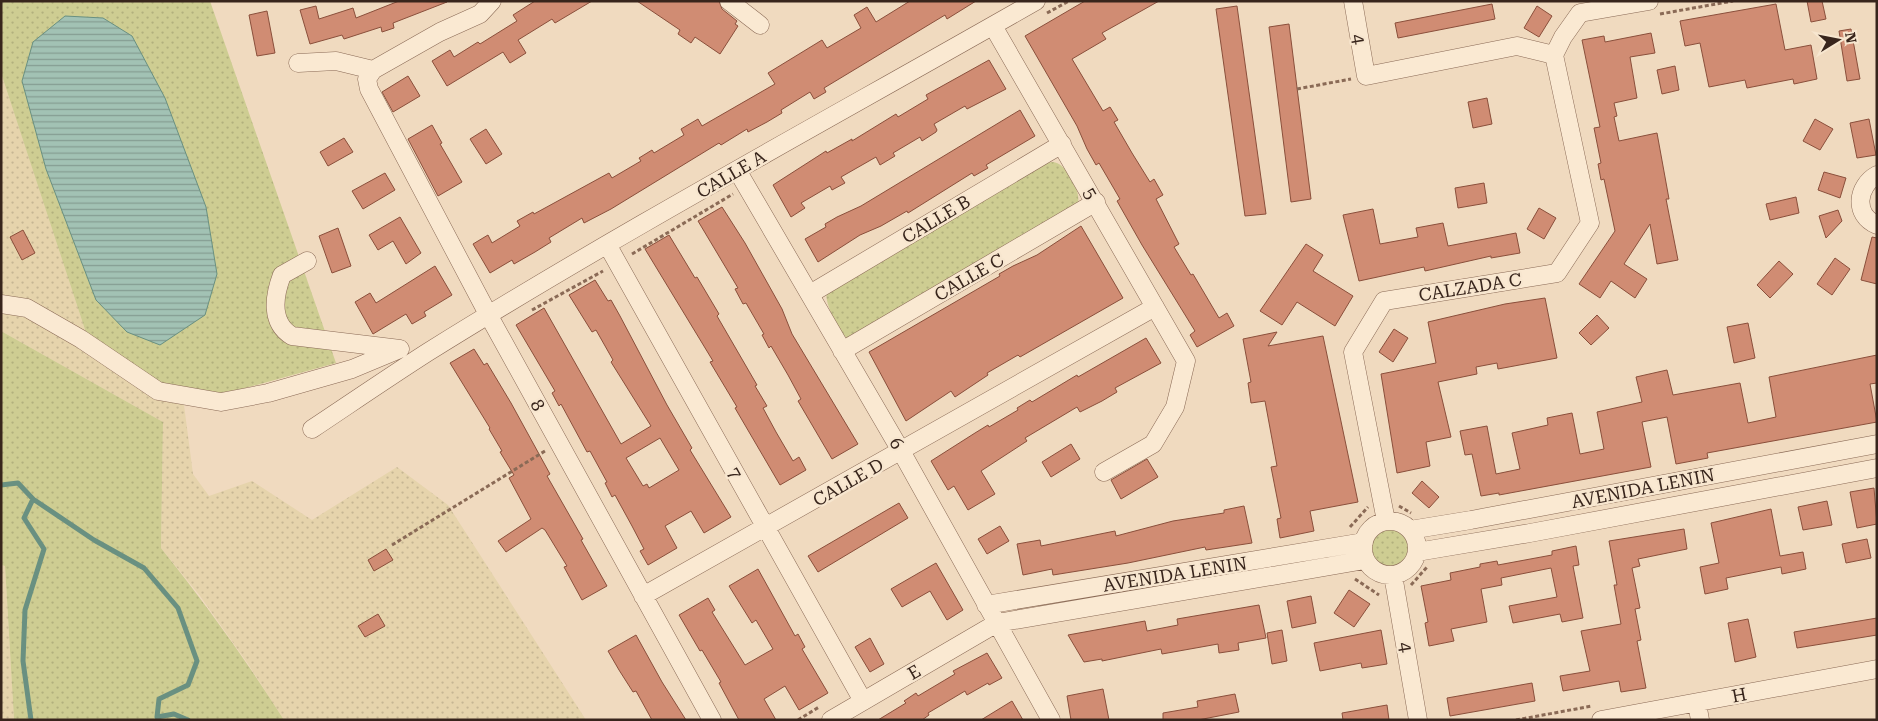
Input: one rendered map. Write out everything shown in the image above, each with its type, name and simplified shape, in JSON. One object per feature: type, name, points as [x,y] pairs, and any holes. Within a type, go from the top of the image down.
[{"type":"street","points":[[298,63],[336,61],[373,70],[440,32],[480,14],[492,1]]},
{"type":"street","points":[[728,1],[760,25]]},
{"type":"street","name":"CALLE A","points":[[312,429],[428,352],[737,170],[1036,1]]},
{"type":"street","name":"4","points":[[1353,1],[1366,76]]},
{"type":"street","points":[[1366,76],[1517,46],[1554,55],[1580,13],[1652,8]]},
{"type":"street","name":"5","points":[[993,26],[1186,361],[1174,407],[1153,444],[1104,472]]},
{"type":"street","name":"CALZADA C","points":[[1386,521],[1352,352],[1384,301],[1558,273],[1590,223],[1554,55]]},
{"type":"street","name":"8","points":[[373,70],[366,80],[369,89],[489,316],[712,720]]},
{"type":"street","name":"CALLE B","points":[[810,294],[1062,144]]},
{"type":"street","name":"6","points":[[737,170],[901,452],[1052,720]]},
{"type":"street","points":[[1877,176],[1863,186],[1860,202],[1867,218],[1877,224]]},
{"type":"street","name":"CALLE C","points":[[842,351],[1096,202]]},
{"type":"street","name":"7","points":[[608,246],[863,701]]},
{"type":"street","points":[[307,261],[282,275],[275,294],[279,321],[283,330],[292,336],[428,352]]},
{"type":"street","points":[[1,304],[27,308],[81,339],[158,391],[220,402],[268,393],[352,368],[400,349]]},
{"type":"street","name":"CALLE D","points":[[643,596],[1155,307]]},
{"type":"street","name":"AVENIDA LENIN","points":[[1412,522],[1471,520],[1877,444]]},
{"type":"street","name":"AVENIDA LENIN","points":[[1417,552],[1530,533],[1877,468]]},
{"type":"street","points":[[1386,521],[1412,522],[1417,552],[1409,567],[1393,575],[1377,572],[1364,551],[1371,528],[1386,521]]},
{"type":"street","name":"AVENIDA LENIN","points":[[986,605],[1364,551]]},
{"type":"street","name":"AVENIDA LENIN","points":[[997,623],[1364,551]]},
{"type":"street","name":"4","points":[[1393,575],[1418,720]]},
{"type":"street","name":"E","points":[[831,720],[997,623]]},
{"type":"street","name":"H","points":[[1600,720],[1699,711],[1877,669]]},
{"type":"path","points":[[1652,8],[1733,1]]},
{"type":"path","points":[[1297,89],[1366,76]]},
{"type":"path","points":[[636,261],[631,253],[735,192],[740,201]]},
{"type":"path","points":[[524,315],[606,269]]},
{"type":"path","points":[[392,545],[546,451]]},
{"type":"path","points":[[1393,503],[1412,522]]},
{"type":"path","points":[[1408,588],[1426,567],[1436,565]]},
{"type":"path","points":[[1353,577],[1382,597]]},
{"type":"shaded area","points":[[1,1],[210,1],[336,363],[184,405],[90,345],[1,73]]},
{"type":"shaded area","points":[[65,16],[103,18],[132,36],[165,98],[206,207],[217,274],[205,315],[160,345],[127,332],[96,300],[46,169],[22,81],[33,42]]},
{"type":"shaded area","points":[[1,73],[90,345],[184,405],[193,474],[209,496],[252,481],[312,520],[397,467],[448,505],[586,720],[284,720],[248,664],[200,596],[161,548],[163,422],[1,331]]},
{"type":"shaded area","points":[[1053,162],[1063,167],[1071,178],[1077,191],[1078,203],[853,336],[847,338],[844,335],[829,309],[826,296],[827,291],[1044,163]]},
{"type":"shaded area","points":[[1,331],[163,422],[161,548],[225,632],[284,720],[14,720],[5,566],[1,565]]},
{"type":"shaded area","points":[[1386,526],[1394,526],[1405,532],[1411,547],[1405,562],[1394,568],[1386,568],[1375,562],[1369,551],[1369,543],[1375,532]]},
{"type":"shaded area","points":[[1,565],[5,566],[14,720],[1,720]]},
{"type":"building","points":[[399,1],[447,2],[393,23],[394,28],[382,32],[381,27],[344,39],[342,35],[310,44],[300,10],[316,6],[319,19],[353,8],[356,18]]},
{"type":"building","points":[[535,1],[592,1],[555,23],[552,19],[518,40],[526,53],[510,63],[503,52],[447,86],[432,61],[450,50],[454,57],[478,42],[480,44],[517,21],[513,15]]},
{"type":"building","points":[[637,1],[719,1],[722,9],[737,21],[735,24],[738,26],[720,54],[695,37],[691,43],[678,34],[680,30]]},
{"type":"building","points":[[910,1],[976,1],[947,19],[945,15],[824,88],[826,92],[814,99],[810,92],[781,110],[782,113],[767,122],[748,132],[747,129],[721,145],[719,143],[611,209],[584,223],[582,218],[549,238],[551,242],[535,252],[514,264],[512,260],[490,273],[473,244],[488,235],[492,243],[520,226],[517,221],[533,212],[534,214],[609,173],[612,178],[641,161],[639,158],[652,150],[654,153],[684,135],[681,129],[698,119],[702,126],[775,84],[768,73],[822,40],[827,48],[861,28],[854,15],[867,7],[876,22]]},
{"type":"building","points":[[1085,1],[1159,1],[1102,33],[1106,39],[1072,59],[1103,111],[1110,107],[1118,120],[1114,122],[1132,153],[1150,182],[1154,179],[1163,195],[1156,199],[1179,244],[1174,247],[1191,275],[1193,274],[1219,318],[1227,313],[1234,326],[1197,347],[1190,335],[1195,331],[1142,245],[1117,201],[1120,199],[1099,163],[1096,165],[1077,126],[1025,36]]},
{"type":"building","points":[[1807,1],[1822,1],[1826,19],[1811,22]]},
{"type":"building","points":[[1492,4],[1495,19],[1398,38],[1395,23]]},
{"type":"building","points":[[1776,4],[1785,50],[1811,45],[1817,79],[1794,84],[1793,79],[1747,88],[1745,80],[1709,87],[1700,43],[1685,46],[1680,21]]},
{"type":"building","points":[[1237,6],[1266,214],[1245,216],[1216,9]]},
{"type":"building","points":[[1537,6],[1552,16],[1539,37],[1524,28]]},
{"type":"building","points":[[267,11],[275,53],[257,56],[249,15]]},
{"type":"building","points":[[1289,24],[1311,199],[1291,202],[1269,27]]},
{"type":"building","points":[[1851,29],[1860,79],[1847,81],[1839,31]]},
{"type":"building","points":[[1651,33],[1655,53],[1630,57],[1637,98],[1614,103],[1617,116],[1614,117],[1619,141],[1657,133],[1669,199],[1666,199],[1678,260],[1657,264],[1650,224],[1624,264],[1647,279],[1635,298],[1611,281],[1600,298],[1579,284],[1615,231],[1604,179],[1601,180],[1598,164],[1601,163],[1594,128],[1600,127],[1582,40],[1604,36],[1605,42]]},
{"type":"building","points":[[989,60],[1006,89],[967,109],[965,106],[934,124],[936,132],[922,141],[920,137],[893,153],[895,156],[880,165],[876,157],[841,177],[845,183],[832,190],[830,186],[801,203],[805,208],[791,217],[773,185],[826,151],[827,153],[852,139],[852,141],[896,114],[898,117],[928,99],[926,95]]},
{"type":"building","points":[[1675,66],[1679,90],[1662,94],[1657,70]]},
{"type":"building","points":[[408,76],[420,96],[393,112],[382,92]]},
{"type":"building","points":[[1487,98],[1492,124],[1473,128],[1468,102]]},
{"type":"building","points":[[1020,110],[1035,136],[986,165],[988,168],[974,176],[972,173],[908,213],[907,211],[881,226],[860,235],[818,262],[805,239],[826,227],[825,224],[861,206]]},
{"type":"building","points":[[1815,119],[1833,129],[1820,150],[1803,141]]},
{"type":"building","points":[[1869,119],[1876,155],[1857,158],[1850,123]]},
{"type":"building","points":[[432,125],[442,143],[440,144],[462,182],[438,196],[408,139]]},
{"type":"building","points":[[486,129],[502,154],[486,164],[470,139]]},
{"type":"building","points":[[344,138],[353,152],[328,166],[320,152]]},
{"type":"building","points":[[1824,172],[1846,178],[1840,198],[1818,190]]},
{"type":"building","points":[[385,173],[395,190],[363,209],[352,191]]},
{"type":"building","points":[[1484,183],[1487,203],[1458,208],[1455,188]]},
{"type":"building","points":[[1796,197],[1799,213],[1770,220],[1766,204]]},
{"type":"building","points":[[722,207],[745,243],[782,309],[792,334],[858,444],[832,459],[798,401],[801,399],[788,375],[771,346],[769,348],[762,335],[764,334],[746,303],[743,304],[735,289],[738,288],[698,221]]},
{"type":"building","points":[[1539,208],[1556,218],[1544,239],[1527,229]]},
{"type":"building","points":[[1373,209],[1380,244],[1418,237],[1416,228],[1443,223],[1448,246],[1516,233],[1520,253],[1491,258],[1491,256],[1425,271],[1424,267],[1359,281],[1343,215]]},
{"type":"building","points":[[1838,210],[1842,221],[1826,238],[1819,216]]},
{"type":"building","points":[[400,217],[421,253],[406,264],[393,241],[378,250],[369,235]]},
{"type":"building","points":[[1081,226],[1123,298],[1020,357],[1018,355],[987,373],[988,375],[955,397],[951,391],[906,421],[869,352],[1000,276],[999,274],[1037,255]]},
{"type":"building","points":[[338,228],[351,266],[332,273],[319,236]]},
{"type":"building","points":[[23,230],[35,253],[22,260],[10,237]]},
{"type":"building","points":[[669,235],[719,314],[717,316],[757,385],[755,386],[767,406],[763,408],[776,432],[793,461],[799,457],[806,470],[780,485],[710,362],[713,361],[645,249]]},
{"type":"building","points":[[1872,237],[1877,238],[1877,284],[1861,280]]},
{"type":"building","points":[[1306,244],[1323,255],[1313,271],[1353,296],[1335,326],[1297,302],[1282,325],[1260,311]]},
{"type":"building","points":[[1835,258],[1850,269],[1832,295],[1817,284]]},
{"type":"building","points":[[1779,261],[1793,274],[1770,298],[1757,285]]},
{"type":"building","points":[[435,266],[452,295],[424,312],[426,316],[412,324],[406,314],[373,334],[355,302],[370,293],[376,303]]},
{"type":"building","points":[[595,280],[608,301],[611,300],[692,448],[690,450],[731,517],[704,533],[691,511],[665,526],[677,548],[648,565],[640,551],[644,549],[615,495],[612,497],[605,483],[607,482],[590,451],[587,452],[561,404],[559,406],[552,393],[555,391],[516,325],[544,308],[621,444],[651,426],[611,362],[613,360],[596,330],[592,332],[569,295]],"holes":[[[660,438],[679,470],[649,488],[647,484],[643,486],[626,458]]]},
{"type":"building","points":[[1545,298],[1557,358],[1498,369],[1497,363],[1476,367],[1477,374],[1438,382],[1451,437],[1426,442],[1430,466],[1397,473],[1381,374],[1436,363],[1428,322],[1505,304]]},
{"type":"building","points":[[1597,315],[1609,328],[1591,345],[1579,333]]},
{"type":"building","points":[[1748,323],[1755,358],[1734,363],[1727,327]]},
{"type":"building","points":[[1394,329],[1408,338],[1393,362],[1379,352]]},
{"type":"building","points":[[1277,332],[1268,346],[1323,336],[1358,502],[1310,511],[1314,531],[1280,538],[1277,519],[1281,518],[1271,467],[1277,466],[1265,401],[1251,403],[1248,383],[1251,382],[1243,339]]},
{"type":"building","points":[[1146,338],[1161,363],[1115,388],[1117,392],[1102,401],[1080,412],[1077,407],[1025,438],[1027,441],[981,471],[995,494],[968,510],[954,486],[948,490],[931,461],[988,425],[989,427],[1018,410],[1017,408],[1030,400],[1032,402],[1077,375],[1078,377]]},
{"type":"building","points":[[474,349],[484,365],[487,363],[511,403],[550,474],[547,476],[607,586],[582,600],[564,567],[567,566],[545,530],[542,528],[506,552],[498,541],[531,519],[509,478],[514,475],[500,452],[502,451],[450,363]]},
{"type":"building","points":[[1877,355],[1877,383],[1870,384],[1877,422],[1707,453],[1708,458],[1676,464],[1667,417],[1642,422],[1651,467],[1499,495],[1499,493],[1481,496],[1472,454],[1465,455],[1460,431],[1487,426],[1496,474],[1520,469],[1512,433],[1548,425],[1547,418],[1572,413],[1580,454],[1604,449],[1597,412],[1642,402],[1636,377],[1667,370],[1673,395],[1740,383],[1748,423],[1776,417],[1769,377]]},
{"type":"building","points":[[1071,444],[1080,459],[1051,477],[1042,462]]},
{"type":"building","points":[[1147,459],[1158,477],[1121,499],[1111,480]]},
{"type":"building","points":[[1422,481],[1439,497],[1429,508],[1412,493]]},
{"type":"building","points":[[1874,488],[1877,524],[1857,528],[1850,492]]},
{"type":"building","points":[[1827,501],[1832,525],[1803,530],[1798,507]]},
{"type":"building","points":[[899,503],[908,518],[818,572],[808,556]]},
{"type":"building","points":[[1244,506],[1252,543],[1206,550],[1205,547],[1128,563],[1053,575],[1052,569],[1023,575],[1017,544],[1040,540],[1041,546],[1115,531],[1116,536],[1173,521],[1224,513],[1224,510]]},
{"type":"building","points":[[1771,509],[1780,556],[1803,552],[1806,569],[1782,574],[1781,567],[1726,578],[1728,589],[1705,594],[1700,567],[1719,563],[1711,523]]},
{"type":"building","points":[[1000,526],[1009,541],[987,554],[978,539]]},
{"type":"building","points":[[1684,529],[1687,549],[1638,559],[1640,566],[1632,568],[1640,608],[1635,609],[1641,640],[1637,641],[1646,688],[1621,692],[1619,681],[1563,691],[1560,676],[1590,671],[1581,631],[1621,624],[1614,585],[1617,585],[1609,541]]},
{"type":"building","points":[[1867,539],[1871,558],[1846,563],[1842,544]]},
{"type":"building","points":[[1576,546],[1579,565],[1573,566],[1583,618],[1562,622],[1560,614],[1513,623],[1509,606],[1557,597],[1551,568],[1501,578],[1502,585],[1481,589],[1487,622],[1451,629],[1454,641],[1429,646],[1425,623],[1428,622],[1421,586],[1451,580],[1450,573],[1480,567],[1480,564],[1497,561],[1498,565],[1552,555],[1552,551]]},
{"type":"building","points":[[386,549],[393,560],[374,571],[368,560]]},
{"type":"building","points":[[936,563],[963,610],[947,620],[930,591],[902,607],[891,589]]},
{"type":"building","points":[[758,569],[795,636],[798,634],[805,647],[802,649],[828,693],[799,710],[785,686],[764,699],[776,720],[739,720],[719,683],[721,682],[679,615],[708,598],[715,610],[712,612],[745,665],[773,649],[756,620],[752,623],[729,586]]},
{"type":"building","points":[[1349,590],[1370,604],[1354,627],[1334,613]]},
{"type":"building","points":[[1311,596],[1316,623],[1292,628],[1287,601]]},
{"type":"building","points":[[1259,605],[1266,638],[1238,643],[1239,650],[1219,653],[1218,644],[1162,654],[1161,649],[1102,661],[1102,659],[1084,662],[1068,635],[1145,621],[1147,631],[1178,625],[1177,619]]},
{"type":"building","points":[[378,614],[385,626],[365,637],[358,626]]},
{"type":"building","points":[[1877,618],[1877,635],[1797,648],[1794,632]]},
{"type":"building","points":[[1748,619],[1756,657],[1735,662],[1728,623]]},
{"type":"building","points":[[1282,630],[1287,661],[1272,664],[1267,633]]},
{"type":"building","points":[[1381,630],[1387,664],[1362,668],[1361,663],[1320,671],[1314,643]]},
{"type":"building","points":[[636,635],[686,720],[652,720],[636,691],[633,692],[619,670],[608,651]]},
{"type":"building","points":[[870,638],[884,664],[870,672],[855,647]]},
{"type":"building","points":[[987,653],[1002,678],[989,685],[988,683],[967,695],[965,691],[928,713],[929,715],[922,720],[878,720],[906,703],[904,701],[916,693],[918,696],[955,674],[953,671]]},
{"type":"building","points":[[1532,683],[1535,701],[1450,716],[1447,698]]},
{"type":"building","points":[[1103,689],[1109,720],[1071,720],[1067,696]]},
{"type":"building","points":[[1235,694],[1239,712],[1198,720],[1163,720],[1163,713],[1198,707],[1197,701]]},
{"type":"building","points":[[1012,701],[1023,720],[981,720]]},
{"type":"building","points":[[1387,705],[1389,720],[1343,720],[1342,713]]},
{"type":"waterway","points":[[1,485],[18,483],[33,499],[94,540],[144,568],[178,608],[197,661],[188,685],[159,699],[157,717],[174,714],[188,720]]},
{"type":"waterway","points":[[31,720],[23,661],[25,610],[44,549],[24,518],[33,499]]}]
